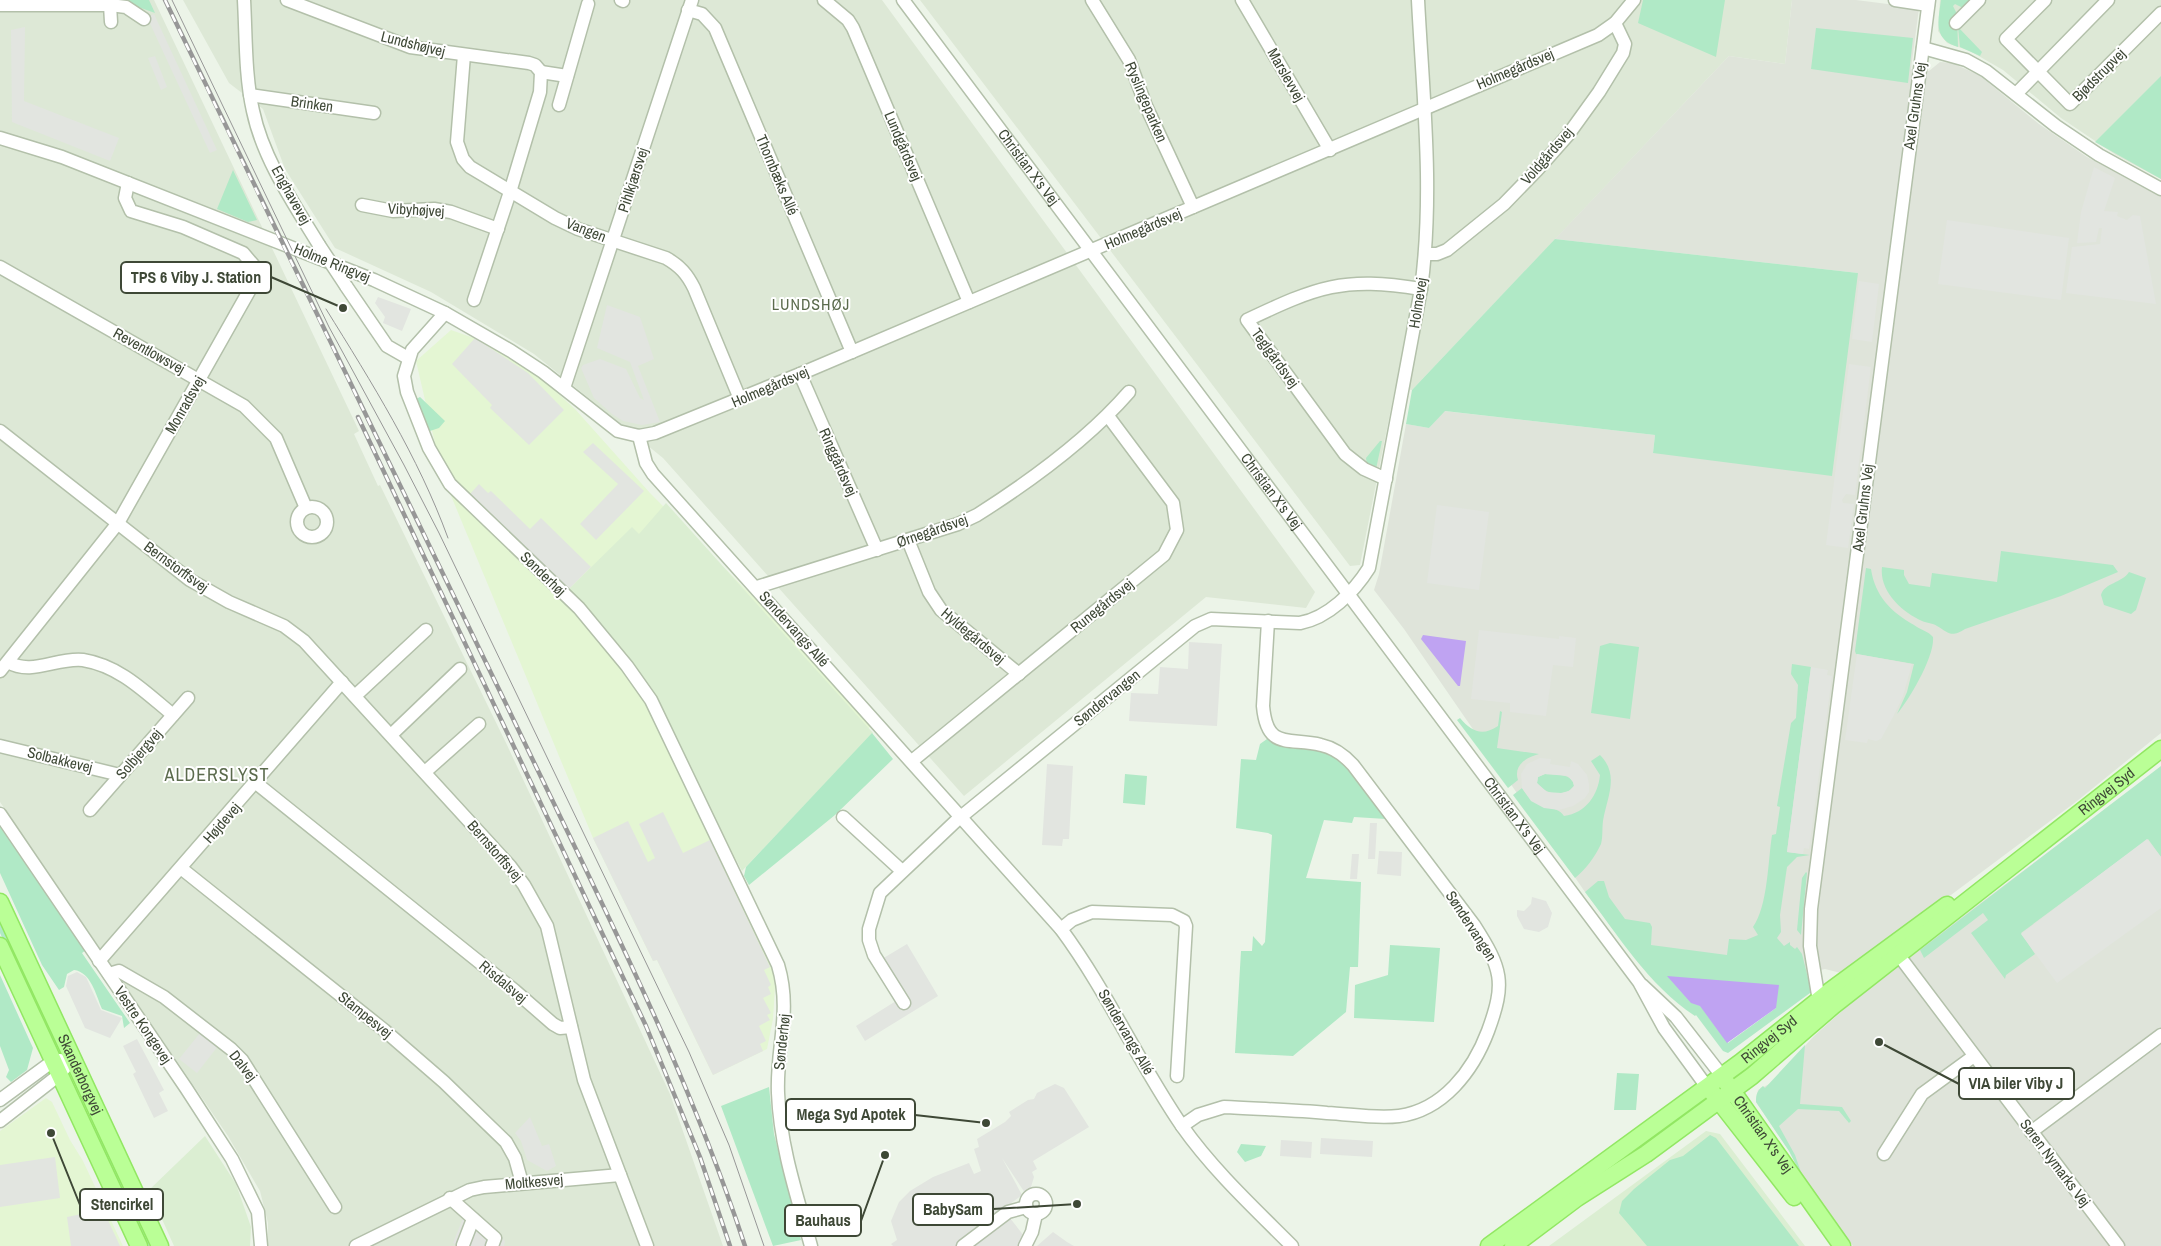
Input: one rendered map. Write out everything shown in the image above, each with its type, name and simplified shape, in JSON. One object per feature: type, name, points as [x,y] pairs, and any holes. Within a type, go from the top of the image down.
[{"type":"main road","name":"Ringvej Syd","points":[[1513,1246],[1577,1198],[1639,1159],[1732,1091],[1790,1045],[1895,951],[1966,892],[2051,835],[2161,749]]},
{"type":"main road","name":"Skanderborgvej","points":[[0,902],[160,1246]]},
{"type":"main road","name":"Skanderborgvej","points":[[0,946],[139,1246]]},
{"type":"main road","name":"Ringvej Syd","points":[[1489,1246],[1787,1028],[1825,996],[1895,951]]},
{"type":"main road","points":[[1790,1045],[1829,1001],[1825,996]]},
{"type":"main road","name":"Christian X's Vej","points":[[1722,1076],[1842,1246]]},
{"type":"main road","name":"Christian X's Vej","points":[[1707,1087],[1830,1246]]},
{"type":"street","name":"Enghavevej","points":[[244,0],[252,110],[265,146],[293,203],[346,286],[387,346],[408,358]]},
{"type":"street","name":"Lundshøjvej","points":[[287,0],[396,42],[432,51],[529,63],[535,65],[541,72],[567,76]]},
{"type":"street","name":"Lundgårdsvej","points":[[824,0],[848,20],[853,28],[969,302]]},
{"type":"street","name":"Christian X's Vej","points":[[903,0],[1639,982],[1664,1028],[1707,1087]]},
{"type":"street","name":"Ryslingeparken","points":[[1092,0],[1129,60],[1146,106],[1194,208]]},
{"type":"street","name":"Marslevvej","points":[[1242,0],[1330,150]]},
{"type":"street","name":"Holmevej","points":[[1347,593],[1361,580],[1369,568],[1421,289],[1425,254],[1428,173],[1418,0]]},
{"type":"street","name":"Holmegårdsvej","points":[[639,436],[664,430],[800,374],[1598,35],[1615,24],[1634,0]]},
{"type":"street","points":[[1895,0],[1929,2]]},
{"type":"street","points":[[1956,23],[1979,0]]},
{"type":"street","name":"Bjødstrupvej","points":[[2045,0],[2006,39],[2070,104],[2161,13]]},
{"type":"street","points":[[2016,94],[2108,0]]},
{"type":"street","name":"Axel Gruhns Vej","points":[[1825,996],[1815,968],[1810,946],[1811,909],[1929,2]]},
{"type":"street","points":[[559,105],[588,4]]},
{"type":"street","points":[[0,5],[110,5],[126,7],[144,19]]},
{"type":"street","points":[[110,5],[111,22]]},
{"type":"street","name":"Pihlkjærsvej","points":[[564,388],[690,5]]},
{"type":"street","name":"Thornbæks Allé","points":[[690,5],[702,14],[715,28],[852,352]]},
{"type":"street","name":"Voldgårdsvej","points":[[1425,254],[1437,254],[1447,250],[1504,204],[1568,134],[1599,92],[1623,53],[1625,44],[1615,24]]},
{"type":"street","points":[[1923,48],[1974,64],[2056,126],[2099,155],[2161,189]]},
{"type":"street","name":"Vangen","points":[[464,55],[457,142],[459,151],[470,167],[555,218],[666,258],[679,266],[687,274],[740,399]]},
{"type":"street","points":[[474,300],[510,192],[540,92],[541,72]]},
{"type":"street","name":"Brinken","points":[[250,95],[374,113]]},
{"type":"street","name":"Holme Ringvej","points":[[1,142],[62,157],[374,280],[444,313],[511,351],[564,388],[610,426],[639,436]]},
{"type":"street","name":"Monradsvej","points":[[4,667],[118,523],[254,284],[256,267],[243,253],[183,227],[131,211],[125,198],[128,183]]},
{"type":"street","name":"Vibyhøjvej","points":[[362,205],[393,210],[434,209],[450,212],[498,229]]},
{"type":"street","name":"Reventlowsvej","points":[[0,267],[244,406],[271,432],[284,454],[306,508]]},
{"type":"street","name":"Teglgårdsvej","points":[[1386,479],[1364,469],[1345,454],[1247,320],[1309,292],[1342,284],[1364,282],[1421,289]]},
{"type":"street","name":"Sønderhøj","points":[[444,313],[412,350],[404,376],[407,392],[429,448],[442,474],[579,608],[627,666],[662,722],[778,965],[784,990],[785,1013],[778,1078],[781,1127],[793,1184],[811,1246]]},
{"type":"street","name":"Ringgårdsvej","points":[[800,374],[877,550]]},
{"type":"street","name":"Ørnegårdsvej","points":[[757,587],[958,524],[977,515],[1108,416],[1129,392]]},
{"type":"street","name":"Runegårdsvej","points":[[912,762],[1164,555],[1177,530],[1173,503],[1108,416]]},
{"type":"street","name":"Bernstorffsvej","points":[[0,431],[190,580],[228,602],[284,626],[304,641],[510,866],[524,885],[547,926],[571,1027]]},
{"type":"street","name":"Søndervangs Allé","points":[[639,436],[646,464],[653,474],[757,587],[1061,929],[1105,994],[1159,1090],[1182,1126],[1214,1165],[1292,1246]]},
{"type":"street","name":"Hyldegårdsvej","points":[[908,540],[929,592],[940,610],[1019,674]]},
{"type":"street","name":"Søndervangen","points":[[960,817],[1203,621],[1211,618],[1300,623],[1312,621],[1327,614],[1347,593]]},
{"type":"street","name":"Søndervangen","points":[[1182,1126],[1198,1115],[1224,1107],[1386,1117],[1418,1112],[1444,1097],[1464,1075],[1486,1036],[1498,997],[1498,967],[1491,951],[1474,925],[1353,765],[1343,754],[1330,747],[1286,742],[1268,730],[1264,720],[1263,706],[1268,621]]},
{"type":"street","points":[[355,696],[426,630]]},
{"type":"street","points":[[4,667],[21,668],[71,660],[106,666],[123,675],[173,715]]},
{"type":"street","points":[[391,735],[460,669]]},
{"type":"street","name":"Højdevej","points":[[99,961],[182,869],[342,682]]},
{"type":"street","name":"Solbjergvej","points":[[90,810],[188,698]]},
{"type":"street","points":[[425,772],[479,724]]},
{"type":"street","name":"Solbakkevej","points":[[0,746],[120,775]]},
{"type":"street","name":"Risdalsvej","points":[[256,783],[514,990],[553,1024],[560,1028],[571,1027]]},
{"type":"street","name":"Vestre Kongevej","points":[[0,814],[232,1159],[258,1212],[261,1246]]},
{"type":"street","points":[[843,816],[902,871]]},
{"type":"street","points":[[904,1003],[874,955],[869,929],[880,893],[960,817]]},
{"type":"street","name":"Stampesvej","points":[[182,869],[384,1030],[444,1082],[506,1142],[515,1158],[522,1183]]},
{"type":"street","points":[[1061,929],[1072,920],[1092,912],[1172,915],[1184,921],[1186,926],[1178,1076]]},
{"type":"street","name":"Søren Nymarks Vej","points":[[1895,951],[2118,1246]]},
{"type":"street","name":"Dalvej","points":[[109,974],[119,971],[164,997],[231,1049],[250,1072],[334,1207]]},
{"type":"street","name":"Christian X's Vej","points":[[1639,982],[1676,1017],[1722,1076]]},
{"type":"street","points":[[571,1027],[584,1080],[647,1246]]},
{"type":"street","points":[[2031,1132],[2161,1035]]},
{"type":"street","points":[[1884,1154],[1922,1094],[1974,1056]]},
{"type":"street","points":[[0,1100],[73,1058]]},
{"type":"street","points":[[0,1121],[56,1068]]},
{"type":"street","name":"Moltkesvej","points":[[356,1246],[450,1198],[484,1187],[620,1175]]},
{"type":"street","points":[[450,1198],[495,1238],[492,1246]]},
{"type":"street","points":[[963,1246],[1008,1212],[1031,1211],[1032,1232],[1025,1246]]},
{"type":"street","points":[[463,1245],[473,1219]]},
{"type":"street","name":"Sønderhøj","points":[[804,1221],[820,1246]]},
{"type":"shaded area","points":[[0,0],[154,0],[359,431],[354,434],[378,486],[380,485],[507,745],[670,1094],[723,1246],[268,1246],[268,1223],[260,1191],[228,1136],[0,802]]},
{"type":"shaded area","points":[[128,0],[149,0],[155,13],[127,3]]},
{"type":"shaded area","points":[[183,0],[882,0],[1315,592],[1306,608],[1206,597],[964,796],[663,458],[534,354],[431,292],[335,248],[285,169],[263,109],[229,83]]},
{"type":"shaded area","points":[[920,0],[1792,0],[1785,64],[1729,56],[1412,390],[1395,388],[1360,565],[1350,566]]},
{"type":"shaded area","points":[[1643,0],[1725,0],[1716,57],[1638,23]]},
{"type":"shaded area","points":[[1792,0],[1856,0],[1919,8],[1911,69],[1929,71],[1940,62],[1952,63],[1979,75],[2039,124],[2087,157],[2144,188],[2161,195],[2161,733],[2077,801],[1896,936],[1841,973],[1825,969],[1794,975],[1641,966],[1585,892],[1404,629],[1374,590],[1379,574],[1406,424],[1429,428],[1444,411],[1655,435],[1653,453],[1858,273],[1555,239],[1729,56],[1785,64]]},
{"type":"shaded area","points":[[1940,0],[2161,0],[2161,179],[2116,155],[2061,118],[2003,70],[1970,51],[1947,43],[1938,31]]},
{"type":"shaded area","points":[[1941,0],[1971,0],[1963,8],[1955,4],[1953,6],[1957,14],[1958,47],[1944,39],[1939,29]]},
{"type":"shaded area","points":[[154,14],[217,150],[210,153],[147,17]]},
{"type":"shaded area","points":[[25,27],[24,101],[119,138],[110,161],[12,122],[11,30]]},
{"type":"shaded area","points":[[1958,27],[1982,52],[1980,56],[1960,47]]},
{"type":"shaded area","points":[[1816,28],[1913,38],[1908,83],[1811,69]]},
{"type":"shaded area","points":[[155,56],[167,87],[161,90],[148,58]]},
{"type":"shaded area","points":[[2161,76],[2161,179],[2095,142]]},
{"type":"shaded area","points":[[2094,167],[2115,178],[2104,211],[2118,212],[2117,216],[2127,220],[2133,215],[2140,216],[2156,304],[2066,293],[2072,247],[2100,244],[2102,228],[2099,228],[2096,242],[2077,243],[2081,212]]},
{"type":"shaded area","points":[[233,170],[257,220],[248,222],[217,209]]},
{"type":"shaded area","points":[[1947,220],[2069,238],[2061,300],[1938,284]]},
{"type":"shaded area","points":[[1555,239],[1858,273],[1832,476],[1653,453],[1655,435],[1445,411],[1429,428],[1406,424],[1412,390]]},
{"type":"shaded area","points":[[1859,281],[1879,284],[1872,342],[1852,339]]},
{"type":"shaded area","points":[[378,297],[411,309],[402,331],[383,323],[385,317],[375,303]]},
{"type":"shaded area","points":[[607,305],[640,317],[654,359],[638,366],[660,422],[642,425],[623,421],[594,398],[581,368],[583,365],[600,359],[626,369],[640,398],[644,400],[630,362],[597,348]]},
{"type":"shaded area","points":[[451,330],[511,351],[575,409],[650,493],[876,721],[728,869],[772,965],[775,987],[773,1019],[767,1049],[713,1075],[657,960],[653,961],[593,838],[442,474],[416,361]]},
{"type":"shaded area","points":[[475,338],[528,373],[564,410],[529,445],[490,408],[492,405],[452,364]]},
{"type":"shaded area","points":[[1849,364],[1871,367],[1855,495],[1846,494],[1842,500],[1843,503],[1854,504],[1848,548],[1826,545]]},
{"type":"shaded area","points":[[420,397],[445,421],[439,428],[427,432],[414,400]]},
{"type":"shaded area","points":[[1382,441],[1376,469],[1367,465],[1366,458]]},
{"type":"shaded area","points":[[593,443],[644,491],[596,540],[580,524],[618,484],[583,452]]},
{"type":"shaded area","points":[[479,484],[488,493],[491,491],[530,529],[541,518],[591,567],[569,589],[470,494]]},
{"type":"shaded area","points":[[666,503],[873,733],[742,871],[654,698],[627,654],[569,589],[632,527],[639,534]]},
{"type":"shaded area","points":[[1437,505],[1489,512],[1479,590],[1427,583]]},
{"type":"shaded area","points":[[2001,551],[2113,565],[2118,572],[2061,596],[1953,634],[1934,624],[1922,621],[1907,612],[1893,600],[1884,584],[1882,576],[1882,567],[1904,570],[1904,575],[1909,584],[1930,587],[1932,573],[1997,582]]},
{"type":"shaded area","points":[[1866,568],[1871,569],[1880,595],[1891,609],[1933,637],[1933,645],[1926,666],[1908,699],[1897,714],[1907,692],[1914,664],[1856,654],[1855,651]]},
{"type":"shaded area","points":[[2129,572],[2146,578],[2136,610],[2131,614],[2104,605],[2101,595],[2109,585],[2122,579]]},
{"type":"shaded area","points":[[1479,630],[1559,639],[1559,636],[1576,638],[1573,667],[1553,665],[1546,716],[1510,712],[1510,703],[1471,699]]},
{"type":"shaded area","points":[[1423,635],[1466,641],[1460,686],[1458,686],[1421,639]]},
{"type":"shaded area","points":[[1189,642],[1222,644],[1217,726],[1129,721],[1131,693],[1158,694],[1160,667],[1188,669]]},
{"type":"shaded area","points":[[1610,643],[1639,647],[1630,719],[1591,713],[1600,646]]},
{"type":"shaded area","points":[[1857,654],[1912,664],[1903,696],[1881,739],[1876,741],[1868,739],[1867,743],[1845,740]]},
{"type":"shaded area","points":[[1792,664],[1811,667],[1787,852],[1810,855],[1797,857],[1787,867],[1780,915],[1781,932],[1777,938],[1784,946],[1790,942],[1790,945],[1795,949],[1797,947],[1802,954],[1811,990],[1810,993],[1728,1053],[1723,1051],[1696,1015],[1678,1004],[1648,974],[1585,892],[1598,881],[1604,881],[1609,897],[1625,919],[1650,923],[1652,927],[1651,945],[1727,955],[1729,939],[1746,940],[1758,935],[1753,927],[1758,918],[1765,895],[1772,835],[1776,834],[1780,807],[1777,806],[1791,723],[1796,718],[1798,685],[1791,674]],"holes":[[[1700,1005],[1776,1008],[1728,1043]]]},
{"type":"shaded area","points":[[1811,667],[1828,670],[1827,675],[1832,676],[1809,849],[1804,848],[1803,854],[1787,852]]},
{"type":"shaded area","points":[[1500,711],[1502,712],[1497,748],[1539,754],[1522,762],[1517,770],[1518,780],[1508,788],[1457,720],[1460,718],[1477,731],[1487,731],[1498,726]]},
{"type":"shaded area","points":[[872,733],[893,759],[835,815],[749,885],[744,876],[746,867]]},
{"type":"shaded area","points":[[1267,739],[1314,748],[1342,761],[1386,819],[1354,817],[1352,823],[1324,820],[1306,878],[1361,882],[1358,967],[1350,967],[1346,1012],[1293,1056],[1235,1053],[1241,951],[1252,951],[1253,936],[1262,946],[1265,942],[1272,835],[1236,828],[1241,759],[1256,760],[1260,744]]},
{"type":"shaded area","points":[[1600,755],[1606,763],[1611,778],[1603,821],[1602,841],[1590,862],[1575,878],[1513,795],[1522,788],[1534,801],[1560,812],[1564,816],[1579,811],[1590,802],[1597,789],[1600,775],[1591,761]]},
{"type":"shaded area","points":[[1540,758],[1551,759],[1550,764],[1570,767],[1571,761],[1578,764],[1587,775],[1589,792],[1585,798],[1573,806],[1559,810],[1544,808],[1531,801],[1522,788],[1521,774],[1527,764]],"holes":[[[1545,774],[1568,776],[1574,786],[1569,791],[1561,793],[1547,792],[1537,783],[1538,777]]]},
{"type":"shaded area","points":[[1047,764],[1073,766],[1069,839],[1063,839],[1062,846],[1042,845]]},
{"type":"shaded area","points":[[2161,766],[2161,857],[2148,839],[2021,933],[2035,954],[2006,975],[2005,979],[1971,933],[1988,920],[1983,913],[1924,958],[1920,950]]},
{"type":"shaded area","points":[[2161,767],[2161,1246],[1853,1246],[1803,1178],[1789,1151],[1756,1102],[1758,1090],[1771,1083],[1814,1036],[1869,987]]},
{"type":"shaded area","points":[[1125,774],[1147,776],[1145,805],[1123,803]]},
{"type":"shaded area","points":[[1545,774],[1567,777],[1571,779],[1574,786],[1566,792],[1555,794],[1545,790],[1537,783],[1538,777]]},
{"type":"shaded area","points":[[663,812],[683,853],[710,840],[770,967],[764,970],[771,985],[768,987],[771,994],[763,998],[771,1013],[767,1015],[770,1020],[759,1026],[766,1041],[760,1044],[763,1051],[713,1075],[657,960],[653,961],[593,838],[628,821],[648,862],[655,858],[639,824]]},
{"type":"shaded area","points":[[1370,823],[1377,823],[1375,859],[1368,859]]},
{"type":"shaded area","points":[[0,826],[86,950],[82,953],[130,1023],[124,1028],[122,1016],[102,1009],[92,985],[85,975],[74,970],[67,974],[64,987],[59,990],[42,965],[0,873]]},
{"type":"shaded area","points":[[2147,839],[2161,857],[2161,908],[2057,983],[2021,934]]},
{"type":"shaded area","points":[[1379,851],[1402,852],[1401,876],[1377,874]]},
{"type":"shaded area","points":[[1352,854],[1359,854],[1357,879],[1350,879]]},
{"type":"shaded area","points":[[1806,872],[1801,935],[1797,930],[1802,878]]},
{"type":"shaded area","points":[[1532,897],[1546,901],[1552,913],[1548,927],[1539,932],[1524,929],[1517,916],[1517,910],[1524,911],[1531,904]]},
{"type":"shaded area","points":[[0,915],[59,1042],[56,1044],[58,1050],[53,1048],[0,933]]},
{"type":"shaded area","points":[[907,944],[938,996],[865,1041],[856,1026],[904,996],[882,959]]},
{"type":"shaded area","points":[[1390,945],[1440,948],[1434,1022],[1354,1018],[1355,985],[1388,975]]},
{"type":"shaded area","points":[[77,972],[86,977],[101,1010],[122,1018],[110,1038],[85,1028],[66,986],[68,976]]},
{"type":"shaded area","points":[[0,975],[33,1048],[27,1070],[11,1082],[6,1077],[9,1070],[0,1046]]},
{"type":"shaded area","points":[[1667,976],[1779,985],[1776,1008],[1727,1043],[1700,1006],[1691,1003]]},
{"type":"shaded area","points":[[200,1033],[218,1046],[197,1073],[179,1059]]},
{"type":"shaded area","points":[[137,1039],[164,1090],[159,1093],[168,1111],[154,1118],[133,1074],[136,1072],[123,1046]]},
{"type":"shaded area","points":[[1805,1045],[1800,1104],[1842,1107],[1851,1121],[1849,1123],[1839,1111],[1798,1109],[1779,1126],[1795,1155],[1803,1178],[1789,1151],[1756,1102],[1759,1089],[1763,1086],[1765,1088]]},
{"type":"shaded area","points":[[1617,1073],[1639,1074],[1636,1110],[1614,1110]]},
{"type":"shaded area","points":[[1055,1084],[1064,1088],[1089,1127],[1033,1161],[1037,1169],[1032,1172],[1034,1177],[1031,1187],[1025,1193],[1002,1158],[1022,1195],[998,1213],[1010,1218],[1024,1236],[1020,1241],[1026,1246],[893,1246],[891,1244],[897,1240],[891,1221],[899,1202],[910,1191],[933,1177],[969,1163],[974,1174],[981,1171],[974,1149],[979,1147],[977,1139],[1005,1122],[1011,1116],[1009,1112],[1028,1100],[1034,1099],[1037,1093]]},
{"type":"shaded area","points":[[74,1085],[153,1246],[145,1246],[71,1087]]},
{"type":"shaded area","points":[[769,1087],[774,1134],[801,1240],[773,1246],[721,1106]]},
{"type":"shaded area","points":[[46,1098],[52,1102],[70,1140],[83,1161],[123,1246],[0,1246],[0,1131]]},
{"type":"shaded area","points":[[530,1117],[542,1146],[549,1144],[556,1166],[547,1171],[527,1160],[521,1141],[515,1133]]},
{"type":"shaded area","points":[[1706,1131],[1720,1134],[1805,1246],[1549,1246]]},
{"type":"shaded area","points":[[1710,1135],[1716,1138],[1799,1246],[1647,1246],[1619,1213],[1622,1201],[1634,1189],[1670,1160],[1683,1156]]},
{"type":"shaded area","points":[[205,1136],[236,1184],[251,1227],[250,1246],[174,1246],[149,1190]]},
{"type":"shaded area","points":[[1321,1138],[1373,1141],[1372,1157],[1320,1154]]},
{"type":"shaded area","points":[[1281,1140],[1312,1142],[1311,1158],[1280,1156]]},
{"type":"shaded area","points":[[1241,1144],[1266,1146],[1261,1156],[1245,1162],[1237,1152]]},
{"type":"shaded area","points":[[55,1157],[60,1198],[0,1207],[0,1165]]},
{"type":"shaded area","points":[[467,1208],[505,1241],[504,1246],[459,1246],[453,1243]]},
{"type":"shaded area","points":[[96,1211],[100,1218],[106,1216],[120,1246],[71,1246],[67,1217]]},
{"type":"shaded area","points":[[1053,1232],[1067,1242],[1074,1246],[1037,1246]]},
{"type":"tram line","points":[[172,0],[329,327],[439,533],[689,1052],[729,1145],[764,1246]]},
{"type":"tram line","points":[[326,309],[377,392],[408,449],[423,478],[448,538]]},
{"type":"railway","points":[[165,0],[617,934],[699,1119],[745,1246]]},
{"type":"railway","points":[[358,417],[646,1026],[700,1157],[730,1246]]},
{"type":"place","name":"TPS 6 Viby J. Station","points":[[343,308]]},
{"type":"place","name":"VIA biler Viby J","points":[[1879,1042]]},
{"type":"place","name":"Mega Syd Apotek","points":[[986,1123]]},
{"type":"place","name":"Stencirkel","points":[[51,1133]]},
{"type":"place","name":"Bauhaus","points":[[885,1155]]},
{"type":"place","name":"BabySam","points":[[1077,1204]]},
{"type":"district","name":"LUNDSHØJ","points":[[811,304]]},
{"type":"district","name":"ALDERSLYST","points":[[217,775]]}]
